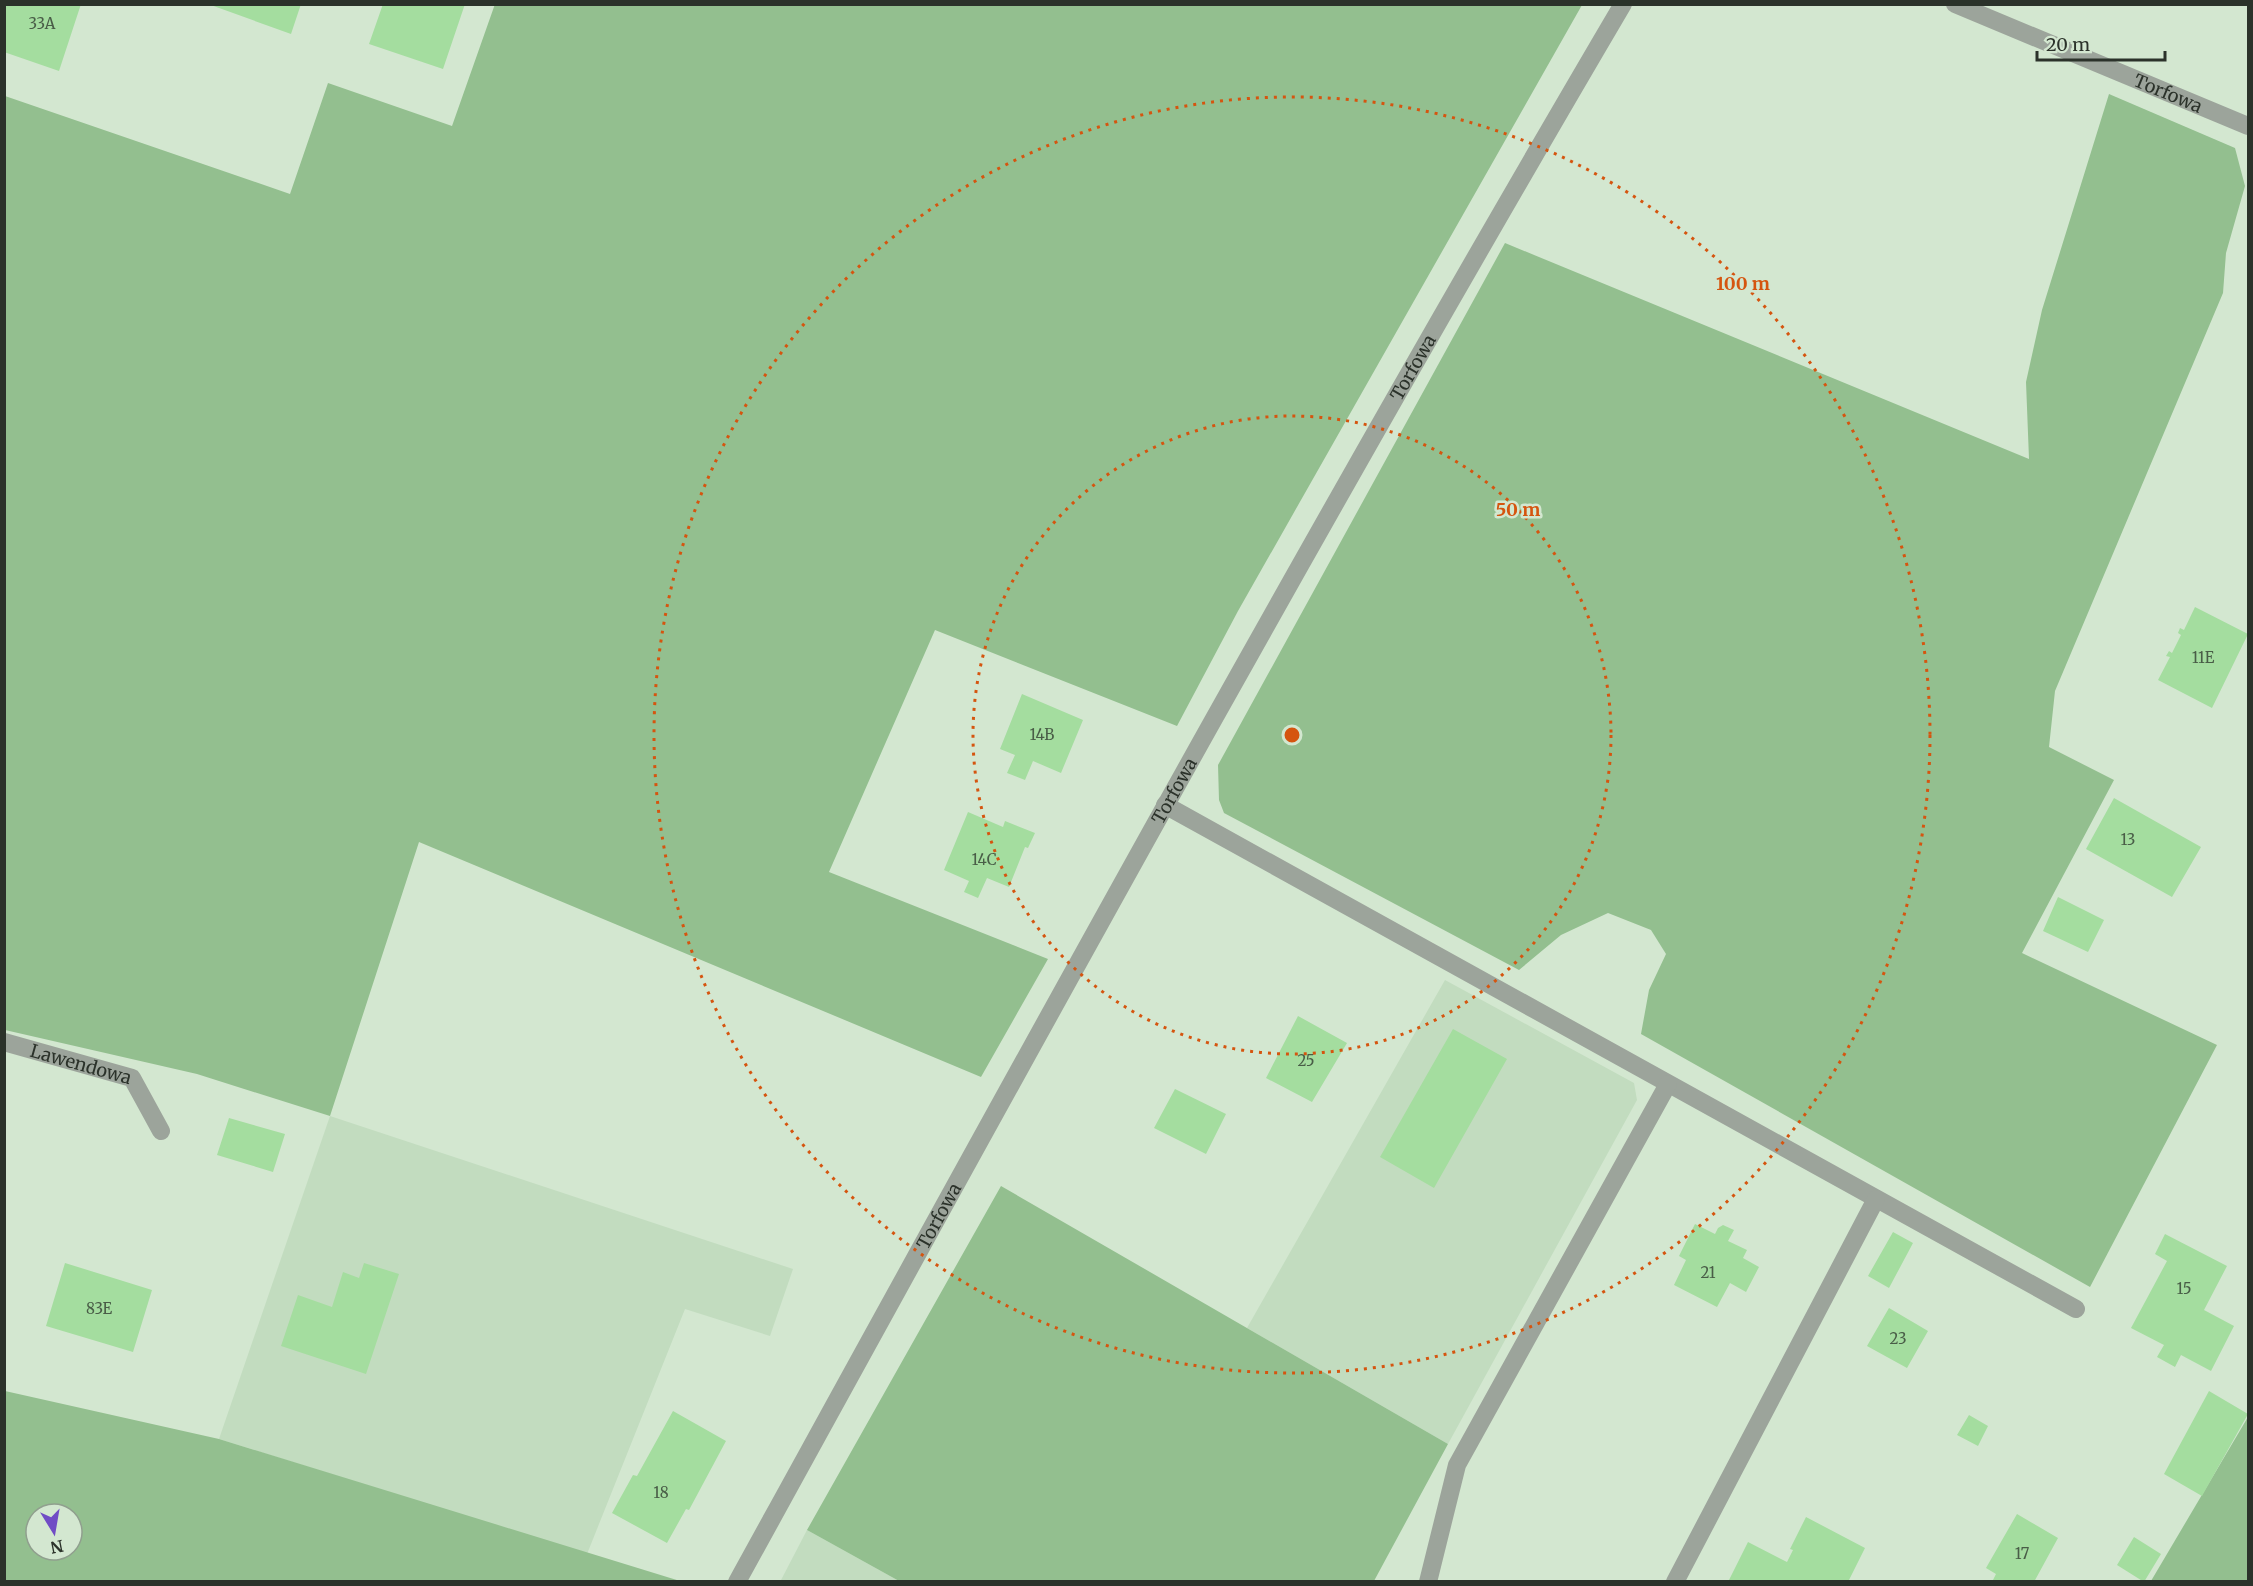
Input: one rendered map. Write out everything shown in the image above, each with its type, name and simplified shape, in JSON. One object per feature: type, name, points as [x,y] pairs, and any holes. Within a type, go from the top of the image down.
[{"type":"street","name":"Torfowa","points":[[737,1581],[1165,805],[1493,226],[1623,4]]},
{"type":"street","name":"Torfowa","points":[[1955,4],[2248,126]]},
{"type":"street","points":[[1165,805],[2076,1309]]},
{"type":"street","name":"Lawendowa","points":[[4,1042],[132,1078],[161,1131]]},
{"type":"street","points":[[1428,1581],[1457,1465],[1668,1084]]},
{"type":"street","points":[[1675,1581],[1876,1199]]},
{"type":"shaded area","points":[[1445,980],[1634,1083],[1637,1100],[1448,1444],[1247,1328]]},
{"type":"shaded area","points":[[330,1116],[793,1269],[770,1336],[685,1309],[587,1554],[219,1439]]},
{"type":"shaded area","points":[[807,1530],[899,1581],[780,1582]]},
{"type":"green space","points":[[495,4],[1582,5],[1238,611],[1177,726],[935,630],[829,872],[1048,959],[981,1077],[419,842],[330,1116],[197,1074],[5,1030],[5,96],[290,194],[328,83],[452,126]]},
{"type":"green space","points":[[2109,94],[2235,148],[2245,186],[2226,253],[2223,293],[2055,691],[2049,747],[2114,780],[2022,953],[2217,1045],[2090,1287],[1641,1034],[1649,990],[1666,954],[1651,930],[1608,913],[1561,935],[1519,970],[1224,813],[1219,800],[1218,765],[1505,243],[2029,459],[2026,382],[2042,310]]},
{"type":"green space","points":[[1001,1186],[1448,1444],[1374,1581],[899,1581],[807,1530]]},
{"type":"green space","points":[[5,1391],[219,1439],[680,1581],[5,1581]]},
{"type":"green space","points":[[2248,1417],[2248,1581],[2151,1581]]},
{"type":"building","points":[[4,4],[81,4],[59,71],[4,52]]},
{"type":"building","points":[[208,4],[301,4],[291,34]]},
{"type":"building","points":[[383,4],[465,4],[443,69],[369,44]]},
{"type":"building","points":[[2195,607],[2248,634],[2212,708],[2158,680],[2170,657],[2166,656],[2169,651],[2172,653],[2181,635],[2178,633],[2180,628],[2184,630]]},
{"type":"building","points":[[1022,694],[1083,720],[1061,773],[1033,761],[1025,780],[1007,773],[1015,755],[1000,749]]},
{"type":"building","points":[[2114,798],[2201,847],[2172,897],[2086,849]]},
{"type":"building","points":[[968,812],[1003,827],[1005,821],[1035,833],[1028,848],[1025,847],[1009,887],[987,878],[978,898],[964,892],[969,881],[944,870]]},
{"type":"building","points":[[2058,897],[2104,920],[2088,952],[2043,931]]},
{"type":"building","points":[[1298,1016],[1347,1043],[1312,1102],[1266,1078]]},
{"type":"building","points":[[1453,1029],[1507,1059],[1434,1188],[1380,1157]]},
{"type":"building","points":[[1175,1089],[1226,1114],[1206,1154],[1154,1128]]},
{"type":"building","points":[[229,1118],[285,1134],[273,1172],[217,1155]]},
{"type":"building","points":[[1695,1224],[1715,1234],[1723,1225],[1734,1230],[1728,1241],[1747,1250],[1743,1258],[1759,1267],[1746,1292],[1730,1283],[1717,1307],[1674,1285],[1686,1260],[1679,1256]]},
{"type":"building","points":[[1893,1232],[1913,1243],[1889,1288],[1868,1276]]},
{"type":"building","points":[[2165,1234],[2227,1266],[2204,1310],[2234,1326],[2211,1371],[2181,1355],[2175,1367],[2157,1357],[2164,1345],[2131,1328],[2167,1261],[2155,1254]]},
{"type":"building","points":[[65,1263],[152,1290],[133,1352],[46,1326]]},
{"type":"building","points":[[364,1263],[399,1274],[366,1374],[281,1346],[298,1295],[332,1307],[343,1272],[359,1278]]},
{"type":"building","points":[[1889,1308],[1928,1331],[1907,1368],[1867,1346]]},
{"type":"building","points":[[2209,1391],[2248,1414],[2202,1496],[2164,1474]]},
{"type":"building","points":[[673,1411],[726,1441],[689,1510],[686,1509],[667,1543],[612,1513],[633,1475],[637,1476]]},
{"type":"building","points":[[1969,1415],[1988,1426],[1978,1446],[1957,1435]]},
{"type":"building","points":[[2017,1514],[2058,1538],[2034,1582],[1992,1582],[1996,1574],[1986,1568]]},
{"type":"building","points":[[1806,1517],[1865,1548],[1848,1582],[1728,1582],[1748,1542],[1787,1562],[1793,1550],[1790,1549]]},
{"type":"building","points":[[2134,1537],[2161,1554],[2144,1582],[2117,1565]]}]
